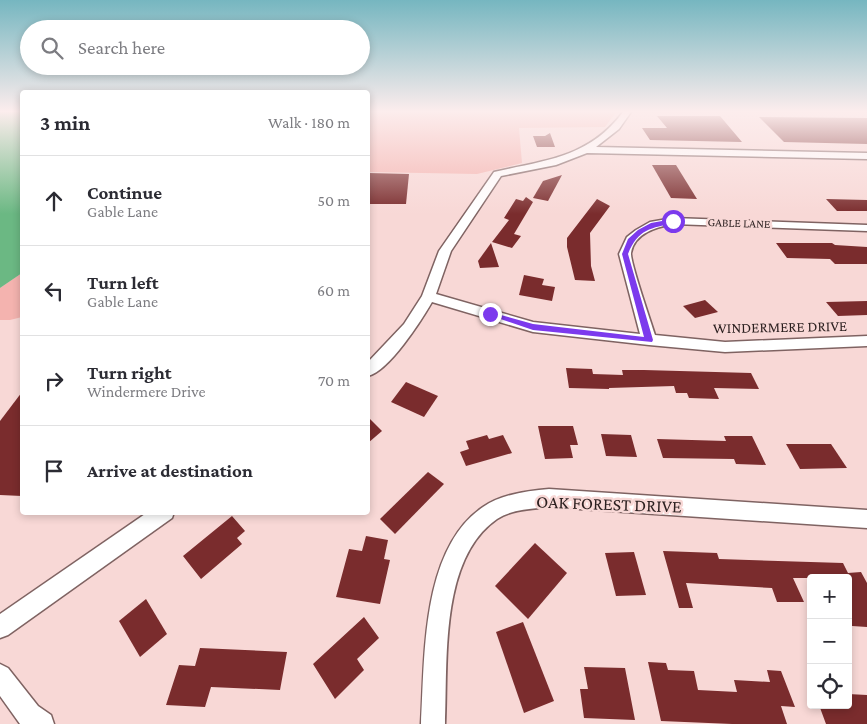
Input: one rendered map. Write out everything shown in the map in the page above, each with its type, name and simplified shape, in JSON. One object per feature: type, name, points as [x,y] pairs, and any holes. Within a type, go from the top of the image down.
[{"type":"street","points":[[370,368],[409,328],[429,296],[445,251],[498,174],[537,168],[561,161],[592,146]]},
{"type":"street","points":[[586,150],[867,156]]},
{"type":"street","name":"GABLE LANE","points":[[649,340],[625,254],[631,239],[654,224],[673,221],[867,228]]},
{"type":"street","name":"WINDERMERE DRIVE","points":[[429,296],[533,327],[649,340],[725,347],[867,342]]},
{"type":"street","name":"OAK FOREST DRIVE","points":[[433,724],[440,608],[452,562],[468,533],[489,513],[515,502],[549,498],[867,518]]},
{"type":"street","points":[[0,627],[161,515]]},
{"type":"street","points":[[0,676],[29,715],[42,724]]},
{"type":"shaded area","points":[[0,146],[20,146],[20,274],[0,288]]},
{"type":"shaded area","points":[[370,146],[521,146],[522,163],[477,174],[370,172]]},
{"type":"shaded area","points":[[20,274],[20,318],[0,320],[0,288]]},
{"type":"building","points":[[537,146],[555,147],[537,147]]},
{"type":"building","points":[[652,165],[676,165],[697,199],[671,198]]},
{"type":"building","points":[[370,173],[409,174],[406,204],[370,204]]},
{"type":"building","points":[[562,175],[548,201],[533,198],[543,181]]},
{"type":"building","points":[[526,197],[533,202],[514,234],[521,236],[512,248],[492,242],[509,220],[504,218],[516,199],[523,201]]},
{"type":"building","points":[[597,199],[610,206],[590,233],[591,266],[595,281],[575,280],[567,247],[567,238]]},
{"type":"building","points":[[826,199],[867,200],[867,211],[837,211]]},
{"type":"building","points":[[491,243],[499,267],[480,268],[478,261]]},
{"type":"building","points":[[776,243],[832,243],[835,245],[867,247],[867,264],[835,264],[830,259],[787,258]]},
{"type":"building","points":[[524,275],[544,279],[542,285],[555,287],[552,301],[519,295]]},
{"type":"building","points":[[705,300],[718,312],[695,318],[683,306]]},
{"type":"building","points":[[867,301],[867,315],[838,316],[826,302]]},
{"type":"building","points":[[566,368],[592,369],[593,374],[623,375],[622,370],[751,373],[759,389],[714,388],[719,399],[689,398],[687,393],[676,393],[674,386],[609,389],[569,388]]},
{"type":"building","points":[[406,382],[438,396],[424,417],[391,402]]},
{"type":"building","points":[[20,395],[20,496],[0,495],[0,421]]},
{"type":"building","points":[[370,419],[382,431],[370,441]]},
{"type":"building","points":[[538,426],[573,426],[578,445],[570,445],[573,458],[545,459]]},
{"type":"building","points":[[601,434],[631,435],[637,457],[606,456]]},
{"type":"building","points":[[487,435],[489,439],[503,435],[512,453],[466,466],[460,452],[469,449],[466,441]]},
{"type":"building","points":[[724,436],[752,436],[766,465],[736,464],[734,459],[663,458],[657,439],[726,441]]},
{"type":"building","points":[[786,444],[831,444],[847,468],[800,469]]},
{"type":"building","points":[[428,472],[444,484],[395,534],[380,519]]},
{"type":"building","points":[[232,516],[245,531],[237,538],[242,544],[201,579],[183,556]]},
{"type":"building","points":[[366,536],[388,540],[384,559],[390,560],[380,604],[336,597],[349,549],[362,551]]},
{"type":"building","points":[[535,543],[567,573],[528,619],[495,586]]},
{"type":"building","points":[[663,551],[717,553],[719,559],[843,563],[848,573],[861,572],[867,583],[867,627],[852,626],[852,574],[807,574],[807,578],[793,578],[804,602],[777,602],[772,588],[686,583],[693,608],[679,608]]},
{"type":"building","points":[[634,552],[646,595],[616,596],[605,553]]},
{"type":"building","points":[[146,599],[167,634],[140,657],[119,621]]},
{"type":"building","points":[[364,617],[379,638],[357,659],[364,670],[335,699],[313,664]]},
{"type":"building","points":[[523,622],[554,701],[524,713],[496,632]]},
{"type":"building","points":[[200,648],[287,652],[280,690],[211,687],[205,707],[166,705],[179,665],[195,666]]},
{"type":"building","points":[[648,662],[666,663],[668,670],[694,671],[698,690],[737,692],[734,680],[770,682],[767,670],[781,671],[795,707],[781,706],[787,724],[661,721]]},
{"type":"building","points":[[584,667],[625,668],[635,720],[584,718],[580,689],[588,689]]},
{"type":"building","points":[[852,694],[867,695],[867,724],[826,724],[820,709],[852,709]]},
{"type":"route","points":[[490,314],[533,327],[649,340],[625,254],[631,239],[640,232],[654,224],[673,221]]}]
